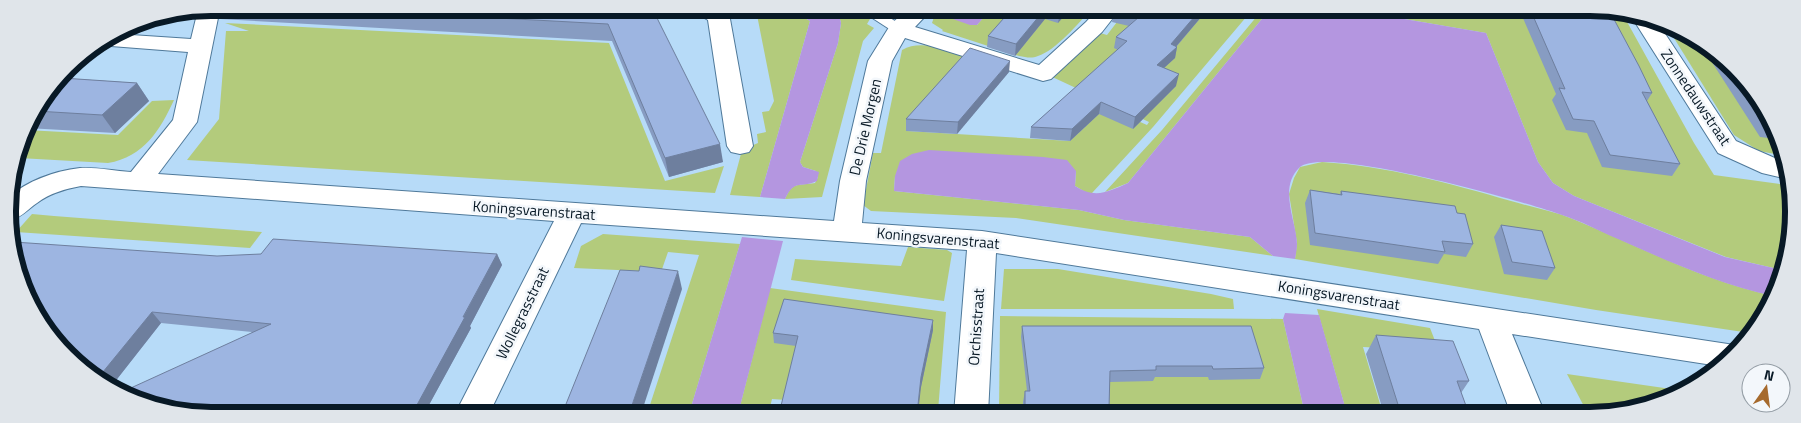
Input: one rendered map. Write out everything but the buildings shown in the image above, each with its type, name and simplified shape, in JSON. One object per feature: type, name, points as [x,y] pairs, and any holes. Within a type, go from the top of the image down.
[{"type":"street","points":[[136,182],[185,122],[207,16]]},
{"type":"street","points":[[716,16],[719,19],[740,146]]},
{"type":"street","name":"De Drie Morgen","points":[[847,230],[853,180],[880,60],[899,29],[913,16]]},
{"type":"street","points":[[899,29],[1043,74],[1094,27],[1103,16]]},
{"type":"street","name":"Zonnedauwstraat","points":[[1648,26],[1727,147],[1771,168],[1780,169]]},
{"type":"street","points":[[116,41],[200,46]]},
{"type":"street","name":"Koningsvarenstraat","points":[[17,204],[35,190],[64,180],[81,177],[982,241],[1723,354]]},
{"type":"street","name":"Wollegrasstraat","points":[[475,407],[572,213]]},
{"type":"street","name":"Orchisstraat","points":[[971,407],[982,241]]},
{"type":"street","points":[[1491,319],[1525,407]]},
{"type":"lane","points":[[877,16],[899,29]]},
{"type":"green space","points":[[757,16],[802,16],[810,21],[760,197],[730,195],[742,150],[758,143],[757,134],[766,132],[762,112],[769,111],[774,101]]},
{"type":"green space","points":[[839,16],[864,16],[870,19],[867,24],[874,28],[863,41],[822,197],[785,199],[796,185],[815,183],[818,177],[816,171],[803,167],[800,162],[838,43],[841,23]]},
{"type":"green space","points":[[949,16],[977,25],[985,16],[1085,16],[1067,36],[1052,48],[1045,53],[1031,58],[1019,56],[942,31],[932,23],[934,17]]},
{"type":"green space","points":[[1122,16],[1247,16],[1153,127],[1092,193],[1087,193],[1075,186],[1076,171],[895,176],[894,191],[1079,210],[1124,220],[1250,237],[1273,256],[1016,218],[871,211],[863,205],[873,153],[881,153],[902,50],[919,45],[928,46],[971,58],[907,131],[1070,141],[1106,107],[1147,125],[1149,122],[1048,75],[1100,33],[1107,35]]},
{"type":"green space","points":[[1257,16],[1264,16],[1128,183],[1105,192],[1162,130]]},
{"type":"green space","points":[[1387,16],[1590,16],[1626,20],[1694,143],[1714,175],[1783,184],[1785,212],[1783,237],[1776,269],[1726,257],[1574,196],[1553,183],[1538,162],[1486,33]]},
{"type":"green space","points":[[225,23],[609,43],[665,181],[724,166],[715,193],[187,160],[219,119],[226,31],[249,31]]},
{"type":"green space","points":[[1672,34],[1698,49],[1728,73],[1759,114],[1776,154],[1759,151],[1734,135]]},
{"type":"green space","points":[[174,100],[163,122],[149,140],[132,155],[121,160],[108,163],[24,158],[34,130],[118,135],[152,101]]},
{"type":"green space","points":[[1322,162],[1370,167],[1464,188],[1573,219],[1697,272],[1767,294],[1752,320],[1742,332],[1596,310],[1295,259],[1297,243],[1289,194],[1300,167]]},
{"type":"green space","points":[[32,214],[262,232],[250,248],[18,232]]},
{"type":"green space","points":[[603,234],[740,244],[691,407],[649,407],[699,255],[668,252],[661,272],[574,268],[581,246]]},
{"type":"green space","points":[[908,247],[947,250],[952,253],[944,301],[791,280],[795,259],[901,266]]},
{"type":"green space","points":[[1004,269],[1058,269],[1211,294],[1233,299],[1234,309],[1001,309]]},
{"type":"green space","points":[[770,288],[946,312],[938,407],[883,407],[772,399],[770,407],[740,407]]},
{"type":"green space","points":[[1317,309],[1430,328],[1439,351],[1363,347],[1381,407],[1345,407]]},
{"type":"green space","points":[[1000,316],[1283,319],[1303,407],[999,407]]},
{"type":"green space","points":[[1567,374],[1671,389],[1628,403],[1584,407]]},
{"type":"shaded area","points":[[802,16],[839,16],[841,23],[838,43],[800,162],[803,167],[819,172],[817,181],[795,186],[785,199],[760,197],[810,21]]},
{"type":"shaded area","points":[[949,16],[985,16],[977,25],[970,25]]},
{"type":"shaded area","points":[[1264,16],[1387,16],[1486,33],[1538,162],[1553,183],[1574,196],[1725,257],[1776,269],[1767,294],[1734,286],[1694,272],[1576,220],[1541,208],[1427,178],[1347,163],[1317,162],[1300,167],[1294,175],[1290,184],[1289,194],[1297,244],[1295,259],[1273,256],[1250,237],[1124,220],[1079,210],[894,191],[895,176],[900,161],[912,154],[929,150],[1067,160],[1076,171],[1075,186],[1095,193],[1102,193],[1128,183]]},
{"type":"shaded area","points":[[742,237],[783,241],[740,407],[691,407]]},
{"type":"shaded area","points":[[1285,313],[1319,315],[1345,407],[1303,407],[1283,319]]}]
